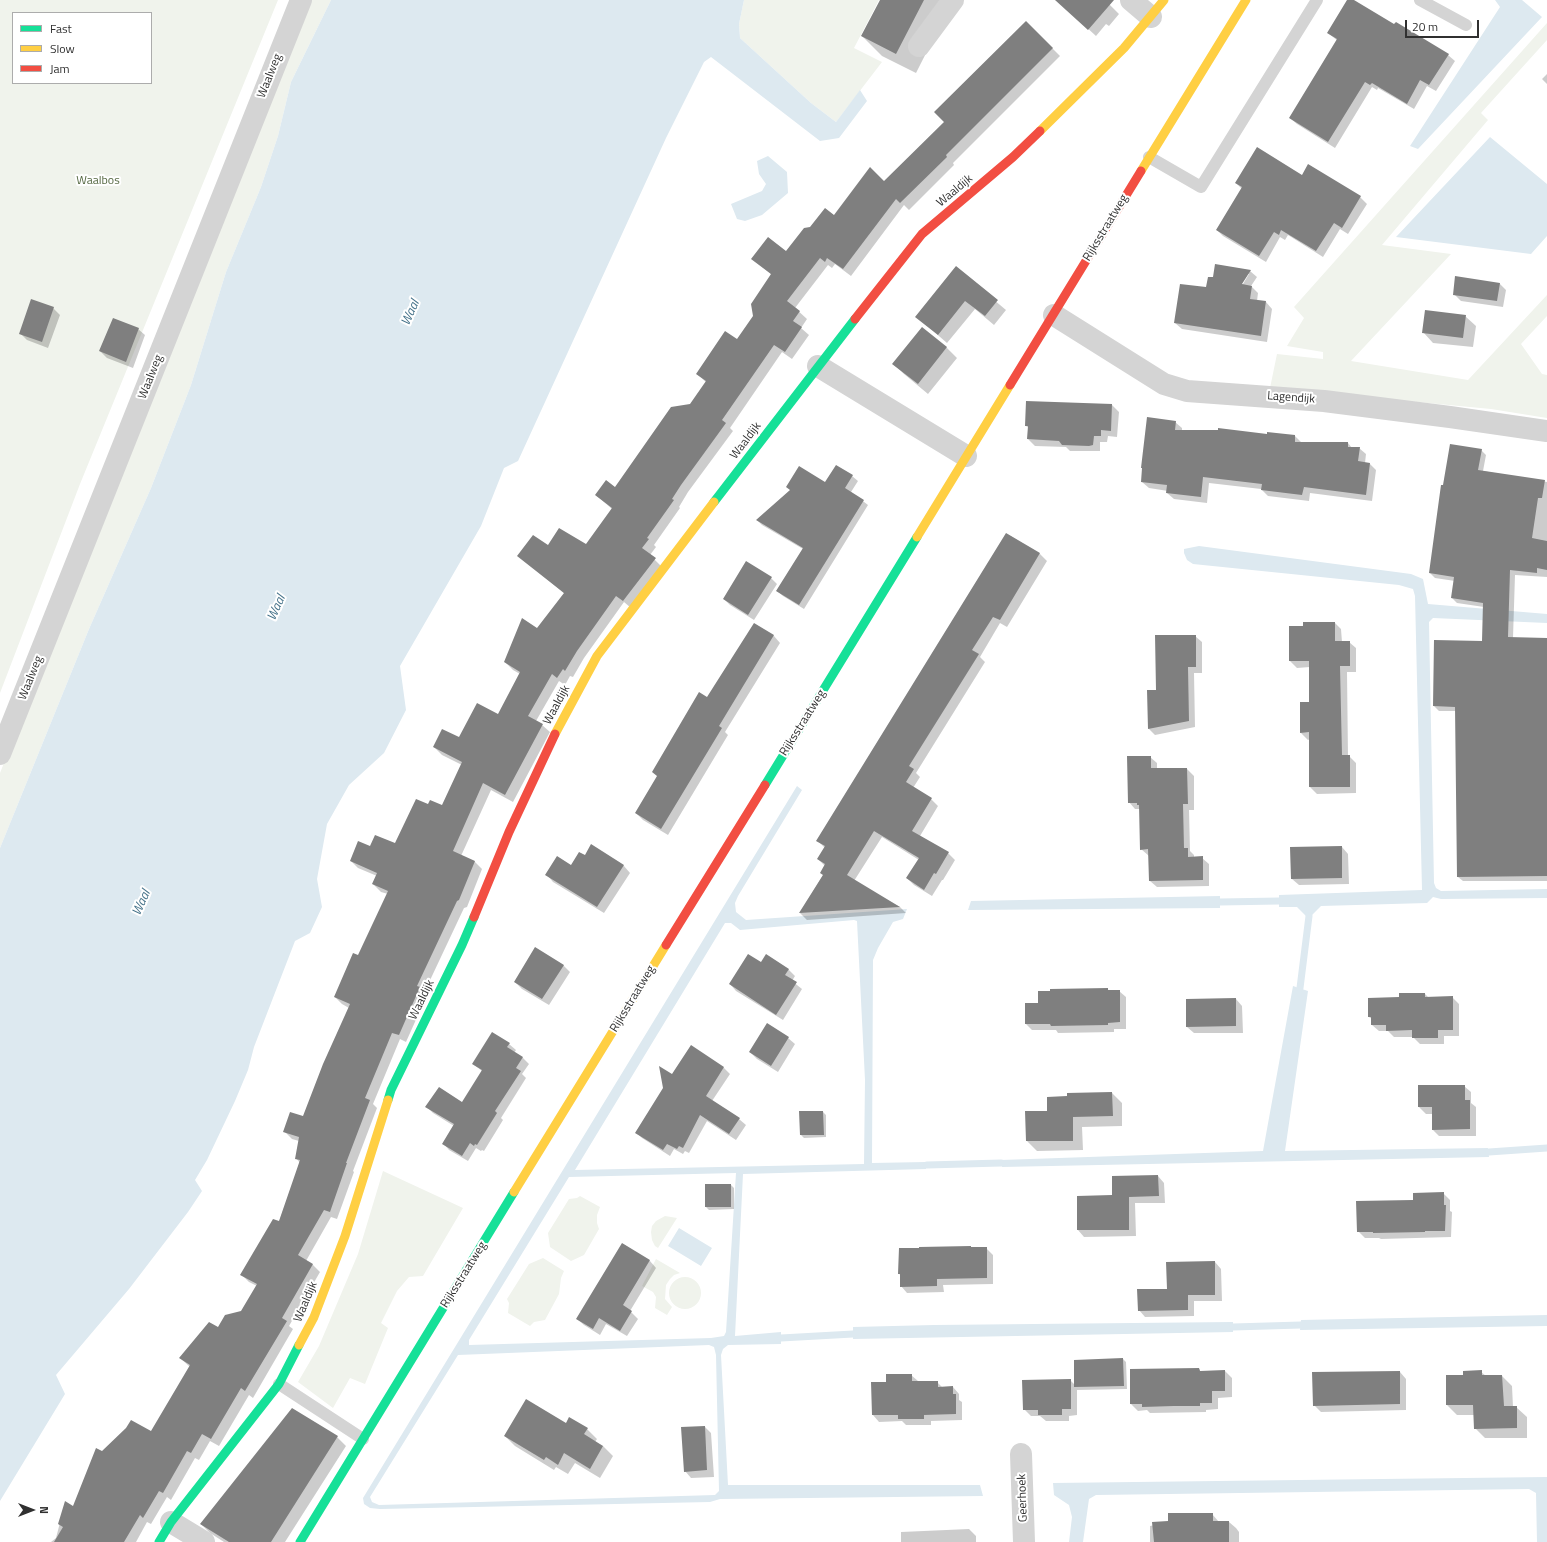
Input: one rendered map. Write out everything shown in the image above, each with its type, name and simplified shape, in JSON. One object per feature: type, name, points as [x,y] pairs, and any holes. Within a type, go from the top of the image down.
[{"type":"street","name":"Waalweg","points":[[0,754],[301,0]]},
{"type":"street","points":[[919,46],[953,0]]},
{"type":"street","points":[[1131,0],[1157,8]]},
{"type":"street","name":"Rijksstraatweg","points":[[300,1542],[1246,0]]},
{"type":"street","name":"Waaldijk","points":[[159,1542],[172,1522],[279,1384],[314,1317],[346,1236],[391,1090],[462,945],[509,832],[547,748],[597,656],[818,366],[922,234],[1013,157],[1124,48],[1157,8]]},
{"type":"street","name":"Lagendijk","points":[[1054,315],[1164,384],[1187,391],[1324,401],[1547,431]]},
{"type":"street","points":[[818,366],[966,456]]},
{"type":"street","name":"Geerhoek","points":[[1021,1454],[1024,1542]]},
{"type":"street","points":[[172,1522],[204,1542]]},
{"type":"lane","points":[[1150,157],[1201,187],[1317,0]]},
{"type":"lane","points":[[1420,0],[1466,25]]},
{"type":"lane","points":[[279,1384],[363,1439]]},
{"type":"green space","name":"Waalbos","points":[[0,0],[278,0],[80,484],[0,693]]},
{"type":"green space","points":[[305,0],[331,0],[291,82],[278,136],[261,187],[226,272],[191,385],[151,488],[89,629],[0,848],[0,773]]},
{"type":"green space","points":[[744,0],[879,0],[854,48],[882,62],[836,122],[811,103],[740,38],[739,24]]},
{"type":"green space","points":[[1547,23],[1547,40],[1481,113],[1488,120],[1382,245],[1451,254],[1351,361],[1468,380],[1547,295],[1547,316],[1521,344],[1542,374],[1547,375],[1547,418],[1491,409],[1270,388],[1277,354],[1323,359],[1323,352],[1287,346],[1304,318],[1294,307]]},
{"type":"green space","points":[[383,1171],[463,1208],[423,1276],[409,1277],[397,1291],[381,1323],[388,1328],[365,1384],[350,1378],[333,1408],[298,1382],[319,1346],[358,1254]]},
{"type":"green space","points":[[580,1196],[600,1207],[597,1215],[599,1229],[584,1255],[571,1261],[550,1247],[548,1233],[569,1199]]},
{"type":"green space","points":[[665,1216],[677,1218],[658,1248],[652,1240],[652,1226],[656,1221]]},
{"type":"green space","points":[[543,1258],[564,1271],[561,1278],[559,1294],[545,1320],[534,1322],[530,1326],[508,1313],[509,1303],[507,1299],[529,1264]]},
{"type":"green space","points":[[656,1259],[680,1273],[674,1275],[666,1285],[665,1299],[672,1307],[667,1315],[655,1308],[656,1297],[653,1292],[642,1286]]},
{"type":"green space","points":[[682,1277],[688,1277],[697,1281],[701,1293],[697,1305],[688,1309],[682,1309],[673,1305],[669,1296],[669,1290],[673,1281]]},
{"type":"water","name":"Waal","points":[[331,0],[744,0],[739,24],[740,38],[811,103],[836,122],[860,90],[867,101],[839,138],[820,141],[711,57],[704,62],[666,138],[518,461],[504,468],[481,526],[400,666],[406,710],[384,753],[349,785],[327,824],[317,879],[322,907],[310,933],[295,941],[254,1047],[248,1070],[207,1160],[195,1180],[202,1191],[188,1212],[129,1289],[56,1375],[65,1394],[0,1501],[0,848],[89,629],[151,488],[191,385],[226,272],[261,187],[278,136],[291,82]]},
{"type":"water","points":[[1495,0],[1522,0],[1542,17],[1418,149],[1410,146],[1500,7]]},
{"type":"water","points":[[1490,137],[1547,184],[1547,236],[1531,254],[1396,237]]},
{"type":"water","points":[[768,156],[787,172],[788,193],[762,215],[745,221],[737,219],[731,204],[762,191],[766,184],[759,174],[757,161]]},
{"type":"water","points":[[1199,546],[1411,574],[1423,579],[1428,604],[1547,614],[1547,623],[1433,618],[1429,622],[1434,883],[1436,888],[1441,891],[1547,889],[1547,898],[1441,899],[1433,897],[1427,903],[1321,906],[1312,915],[1306,916],[1297,907],[1279,907],[1279,895],[1422,890],[1415,596],[1413,589],[1399,585],[1193,564],[1187,560],[1184,549]]},
{"type":"water","points":[[797,786],[802,790],[738,896],[735,903],[736,912],[746,920],[907,909],[903,919],[893,922],[873,960],[872,1163],[926,1162],[927,1165],[926,1169],[743,1174],[735,1336],[781,1332],[781,1344],[728,1345],[723,1349],[721,1355],[728,1485],[980,1485],[983,1496],[720,1499],[710,1502],[380,1509],[370,1508],[364,1504],[363,1498]],"holes":[[[854,920],[857,921],[865,1080],[864,1164],[575,1170],[725,923],[731,923],[740,930]],[[736,1173],[726,1332],[724,1336],[711,1338],[469,1345],[469,1340],[569,1177]],[[709,1345],[714,1347],[716,1355],[719,1491],[715,1495],[379,1505],[372,1502],[370,1497],[458,1355]]]},
{"type":"water","points":[[1220,896],[1220,908],[968,910],[971,901]]},
{"type":"water","points":[[1293,986],[1308,991],[1285,1151],[1488,1148],[1489,1157],[1002,1167],[1001,1160],[1263,1151]]},
{"type":"water","points":[[679,1228],[712,1248],[701,1266],[668,1246]]},
{"type":"water","points":[[1547,1315],[1547,1326],[1300,1330],[1301,1320]]},
{"type":"water","points":[[1233,1322],[1233,1332],[853,1339],[853,1327]]},
{"type":"water","points":[[1547,1477],[1547,1542],[1537,1542],[1536,1493],[1529,1489],[1096,1495],[1089,1499],[1083,1542],[1069,1542],[1072,1517],[1069,1505],[1054,1495],[1053,1483]]},
{"type":"building","points":[[880,0],[924,0],[896,54],[861,36]]},
{"type":"building","points":[[1055,0],[1114,0],[1088,30]]},
{"type":"building","points":[[1347,0],[1354,0],[1394,24],[1396,22],[1449,54],[1429,85],[1420,80],[1407,104],[1372,83],[1370,85],[1365,82],[1328,142],[1289,118],[1337,39],[1327,33]]},
{"type":"building","points":[[1026,21],[1053,48],[900,203],[896,199],[843,269],[827,258],[825,262],[820,258],[787,301],[800,311],[793,321],[802,327],[785,352],[774,345],[722,420],[726,423],[681,485],[672,499],[674,500],[647,538],[649,539],[642,548],[656,558],[623,601],[616,596],[577,651],[565,671],[563,669],[557,678],[552,674],[528,716],[543,724],[505,795],[483,783],[453,851],[475,861],[459,900],[457,901],[417,986],[420,987],[399,1035],[392,1033],[365,1098],[370,1100],[346,1163],[330,1212],[324,1210],[298,1255],[313,1264],[282,1318],[287,1321],[245,1391],[241,1388],[211,1439],[202,1434],[191,1453],[187,1451],[163,1493],[159,1491],[143,1518],[140,1515],[124,1542],[54,1542],[63,1527],[58,1524],[65,1501],[73,1506],[96,1448],[102,1451],[126,1428],[131,1420],[151,1431],[190,1365],[179,1358],[209,1322],[218,1327],[225,1315],[241,1311],[257,1284],[240,1275],[273,1219],[279,1221],[300,1160],[295,1159],[299,1137],[283,1132],[290,1112],[303,1116],[323,1064],[350,1004],[334,997],[353,953],[358,955],[388,891],[372,884],[377,873],[350,861],[358,841],[370,846],[375,835],[395,843],[416,799],[428,804],[430,800],[442,805],[462,762],[433,747],[442,729],[459,737],[477,703],[498,714],[520,672],[504,662],[522,618],[537,628],[564,593],[517,556],[533,535],[548,545],[559,528],[586,544],[612,508],[595,495],[606,480],[615,487],[671,407],[690,404],[706,381],[696,374],[725,331],[737,339],[753,316],[751,304],[771,274],[751,259],[768,237],[786,251],[804,228],[810,227],[825,208],[834,215],[870,167],[884,181],[944,122],[934,112]]},
{"type":"building","points":[[1257,147],[1302,175],[1308,164],[1361,196],[1342,228],[1334,223],[1316,251],[1281,230],[1279,235],[1274,232],[1259,256],[1216,230],[1242,187],[1235,183]]},
{"type":"building","points":[[1215,264],[1251,270],[1242,284],[1252,286],[1250,299],[1266,301],[1261,336],[1174,323],[1180,284],[1206,287],[1208,277],[1213,277]]},
{"type":"building","points":[[956,266],[998,300],[985,316],[965,301],[938,335],[915,317]]},
{"type":"building","points":[[1455,276],[1500,283],[1497,301],[1453,295]]},
{"type":"building","points":[[31,299],[54,307],[42,342],[19,334]]},
{"type":"building","points":[[1425,310],[1466,315],[1463,338],[1422,333]]},
{"type":"building","points":[[113,318],[139,328],[126,362],[99,351]]},
{"type":"building","points":[[922,327],[947,347],[918,384],[892,364]]},
{"type":"building","points":[[1026,401],[1112,404],[1111,431],[1101,430],[1101,436],[1094,436],[1093,445],[1089,446],[1062,445],[1059,441],[1027,439],[1028,426],[1025,426]]},
{"type":"building","points":[[1147,417],[1176,421],[1175,430],[1218,430],[1218,428],[1267,434],[1267,432],[1295,435],[1295,442],[1348,442],[1348,447],[1360,447],[1358,461],[1370,463],[1366,495],[1304,487],[1302,495],[1261,490],[1262,484],[1203,477],[1201,497],[1166,493],[1167,485],[1141,482],[1141,468]]},
{"type":"building","points":[[1450,444],[1482,449],[1478,470],[1545,480],[1542,498],[1538,498],[1532,538],[1547,541],[1547,570],[1537,568],[1537,573],[1510,570],[1508,637],[1547,638],[1547,876],[1457,877],[1455,707],[1433,706],[1434,640],[1482,641],[1483,603],[1451,598],[1454,577],[1429,573],[1441,485],[1443,485]]},
{"type":"building","points":[[836,465],[853,475],[845,488],[864,500],[799,605],[776,591],[803,548],[756,520],[790,490],[786,487],[799,466],[825,482]]},
{"type":"building","points":[[1006,533],[1040,553],[1000,620],[993,617],[972,650],[979,654],[909,766],[914,769],[906,782],[932,798],[912,831],[949,852],[936,874],[934,873],[924,890],[906,878],[919,858],[874,831],[847,875],[900,907],[799,913],[823,875],[820,873],[825,864],[817,859],[825,846],[816,841]]},
{"type":"building","points":[[746,561],[772,577],[748,615],[723,599]]},
{"type":"building","points":[[1303,622],[1335,622],[1335,641],[1350,641],[1350,666],[1340,666],[1342,755],[1350,755],[1350,787],[1309,787],[1309,732],[1300,733],[1300,702],[1309,702],[1309,661],[1289,661],[1289,626],[1303,626]]},
{"type":"building","points":[[754,623],[774,635],[719,726],[722,728],[661,829],[635,813],[657,776],[652,772],[699,692],[707,697]]},
{"type":"building","points":[[1155,635],[1196,635],[1196,667],[1188,667],[1189,721],[1148,729],[1147,690],[1156,690]]},
{"type":"building","points":[[1127,756],[1151,756],[1151,768],[1187,768],[1188,804],[1183,804],[1184,848],[1188,848],[1188,857],[1203,856],[1203,880],[1149,881],[1148,849],[1140,850],[1139,805],[1137,805],[1137,803],[1128,803]]},
{"type":"building","points":[[591,844],[624,865],[597,907],[545,875],[557,856],[571,865],[579,852],[585,855]]},
{"type":"building","points":[[1342,846],[1342,878],[1291,879],[1290,847]]},
{"type":"building","points":[[535,947],[564,965],[542,999],[514,982]]},
{"type":"building","points":[[748,954],[761,962],[766,954],[789,969],[785,975],[797,982],[776,1015],[729,984]]},
{"type":"building","points":[[1108,988],[1108,990],[1120,990],[1120,1022],[1108,1023],[1108,1025],[1051,1026],[1050,1024],[1025,1024],[1025,1003],[1038,1003],[1038,991],[1050,991],[1050,989]]},
{"type":"building","points":[[1399,993],[1425,993],[1425,997],[1453,996],[1453,1030],[1438,1030],[1438,1038],[1412,1038],[1412,1030],[1386,1031],[1386,1025],[1371,1025],[1371,1017],[1368,1017],[1368,998],[1399,997]]},
{"type":"building","points":[[1236,998],[1236,1026],[1186,1027],[1186,999]]},
{"type":"building","points":[[767,1023],[789,1037],[771,1066],[749,1052]]},
{"type":"building","points":[[492,1032],[510,1043],[507,1047],[523,1057],[516,1068],[521,1071],[495,1111],[497,1113],[477,1145],[475,1144],[474,1146],[470,1143],[462,1156],[442,1144],[454,1124],[425,1107],[439,1087],[462,1102],[482,1070],[472,1064]]},
{"type":"building","points":[[691,1045],[724,1067],[706,1096],[740,1118],[729,1134],[700,1115],[683,1148],[679,1146],[677,1149],[667,1144],[663,1150],[635,1133],[663,1088],[659,1066],[672,1074]]},
{"type":"building","points":[[1418,1085],[1465,1085],[1465,1100],[1470,1100],[1470,1129],[1432,1130],[1432,1107],[1418,1107]]},
{"type":"building","points":[[1112,1092],[1113,1116],[1073,1117],[1073,1141],[1026,1141],[1025,1111],[1047,1111],[1047,1097],[1067,1096],[1067,1093]]},
{"type":"building","points":[[799,1111],[823,1111],[824,1135],[800,1135]]},
{"type":"building","points":[[1158,1175],[1159,1196],[1129,1197],[1129,1230],[1077,1230],[1077,1196],[1112,1195],[1112,1176]]},
{"type":"building","points":[[705,1184],[731,1184],[731,1207],[705,1207]]},
{"type":"building","points":[[1444,1192],[1444,1205],[1446,1205],[1445,1231],[1357,1232],[1356,1201],[1413,1200],[1413,1193]]},
{"type":"building","points":[[622,1243],[650,1260],[623,1305],[632,1311],[620,1331],[599,1318],[593,1329],[576,1319]]},
{"type":"building","points":[[987,1247],[987,1278],[937,1279],[937,1286],[900,1287],[900,1274],[898,1274],[899,1248]]},
{"type":"building","points":[[1215,1261],[1215,1295],[1188,1295],[1188,1310],[1138,1311],[1137,1289],[1167,1289],[1166,1262]]},
{"type":"building","points":[[1123,1358],[1124,1386],[1074,1387],[1074,1360]]},
{"type":"building","points":[[1199,1368],[1200,1371],[1225,1370],[1225,1391],[1212,1391],[1212,1403],[1200,1403],[1200,1406],[1142,1407],[1142,1404],[1130,1404],[1130,1369]]},
{"type":"building","points":[[1482,1370],[1482,1375],[1502,1375],[1504,1406],[1517,1406],[1517,1428],[1474,1429],[1473,1405],[1446,1405],[1446,1375],[1463,1375],[1463,1371]]},
{"type":"building","points":[[1400,1371],[1400,1404],[1313,1406],[1312,1372]]},
{"type":"building","points":[[886,1374],[912,1374],[912,1381],[938,1381],[938,1387],[953,1386],[953,1394],[956,1394],[956,1414],[924,1415],[924,1419],[898,1419],[898,1415],[872,1415],[871,1382],[886,1382]]},
{"type":"building","points":[[1071,1379],[1071,1409],[1062,1409],[1062,1415],[1038,1415],[1038,1410],[1023,1410],[1022,1380]]},
{"type":"building","points":[[526,1399],[566,1423],[569,1417],[588,1428],[584,1434],[603,1446],[590,1469],[564,1453],[558,1465],[546,1457],[544,1460],[504,1436]]},
{"type":"building","points":[[292,1408],[338,1436],[271,1542],[229,1542],[200,1524]]},
{"type":"building","points":[[705,1426],[707,1470],[684,1472],[681,1427]]},
{"type":"building","points":[[1168,1513],[1213,1513],[1213,1521],[1229,1521],[1229,1542],[1154,1542],[1152,1522],[1168,1521]]},
{"type":"waterway","points":[[1220,902],[1279,901]]},
{"type":"waterway","points":[[1300,988],[1309,916]]},
{"type":"waterway","points":[[1489,1152],[1547,1148]]},
{"type":"waterway","points":[[927,1165],[1001,1163]]},
{"type":"waterway","points":[[1233,1327],[1301,1325]]},
{"type":"waterway","points":[[781,1338],[853,1334]]},
{"type":"traffic: fast","points":[[714,502],[855,319]]},
{"type":"traffic: fast","points":[[765,785],[917,537]]},
{"type":"traffic: fast","points":[[388,1100],[391,1090],[462,945],[474,917]]},
{"type":"traffic: fast","points":[[300,1542],[514,1192]]},
{"type":"traffic: fast","points":[[159,1542],[171,1522],[279,1384],[299,1345]]},
{"type":"traffic: slow","points":[[1040,131],[1124,48],[1164,0]]},
{"type":"traffic: slow","points":[[1141,171],[1246,0]]},
{"type":"traffic: slow","points":[[917,537],[1010,385]]},
{"type":"traffic: slow","points":[[555,734],[597,656],[714,502]]},
{"type":"traffic: slow","points":[[514,1192],[666,945]]},
{"type":"traffic: slow","points":[[299,1345],[314,1317],[345,1236],[388,1100]]},
{"type":"traffic: jam","points":[[855,319],[922,234],[1013,157],[1040,131]]},
{"type":"traffic: jam","points":[[1010,385],[1141,171]]},
{"type":"traffic: jam","points":[[474,917],[509,832],[555,734]]},
{"type":"traffic: jam","points":[[666,945],[765,785]]}]
